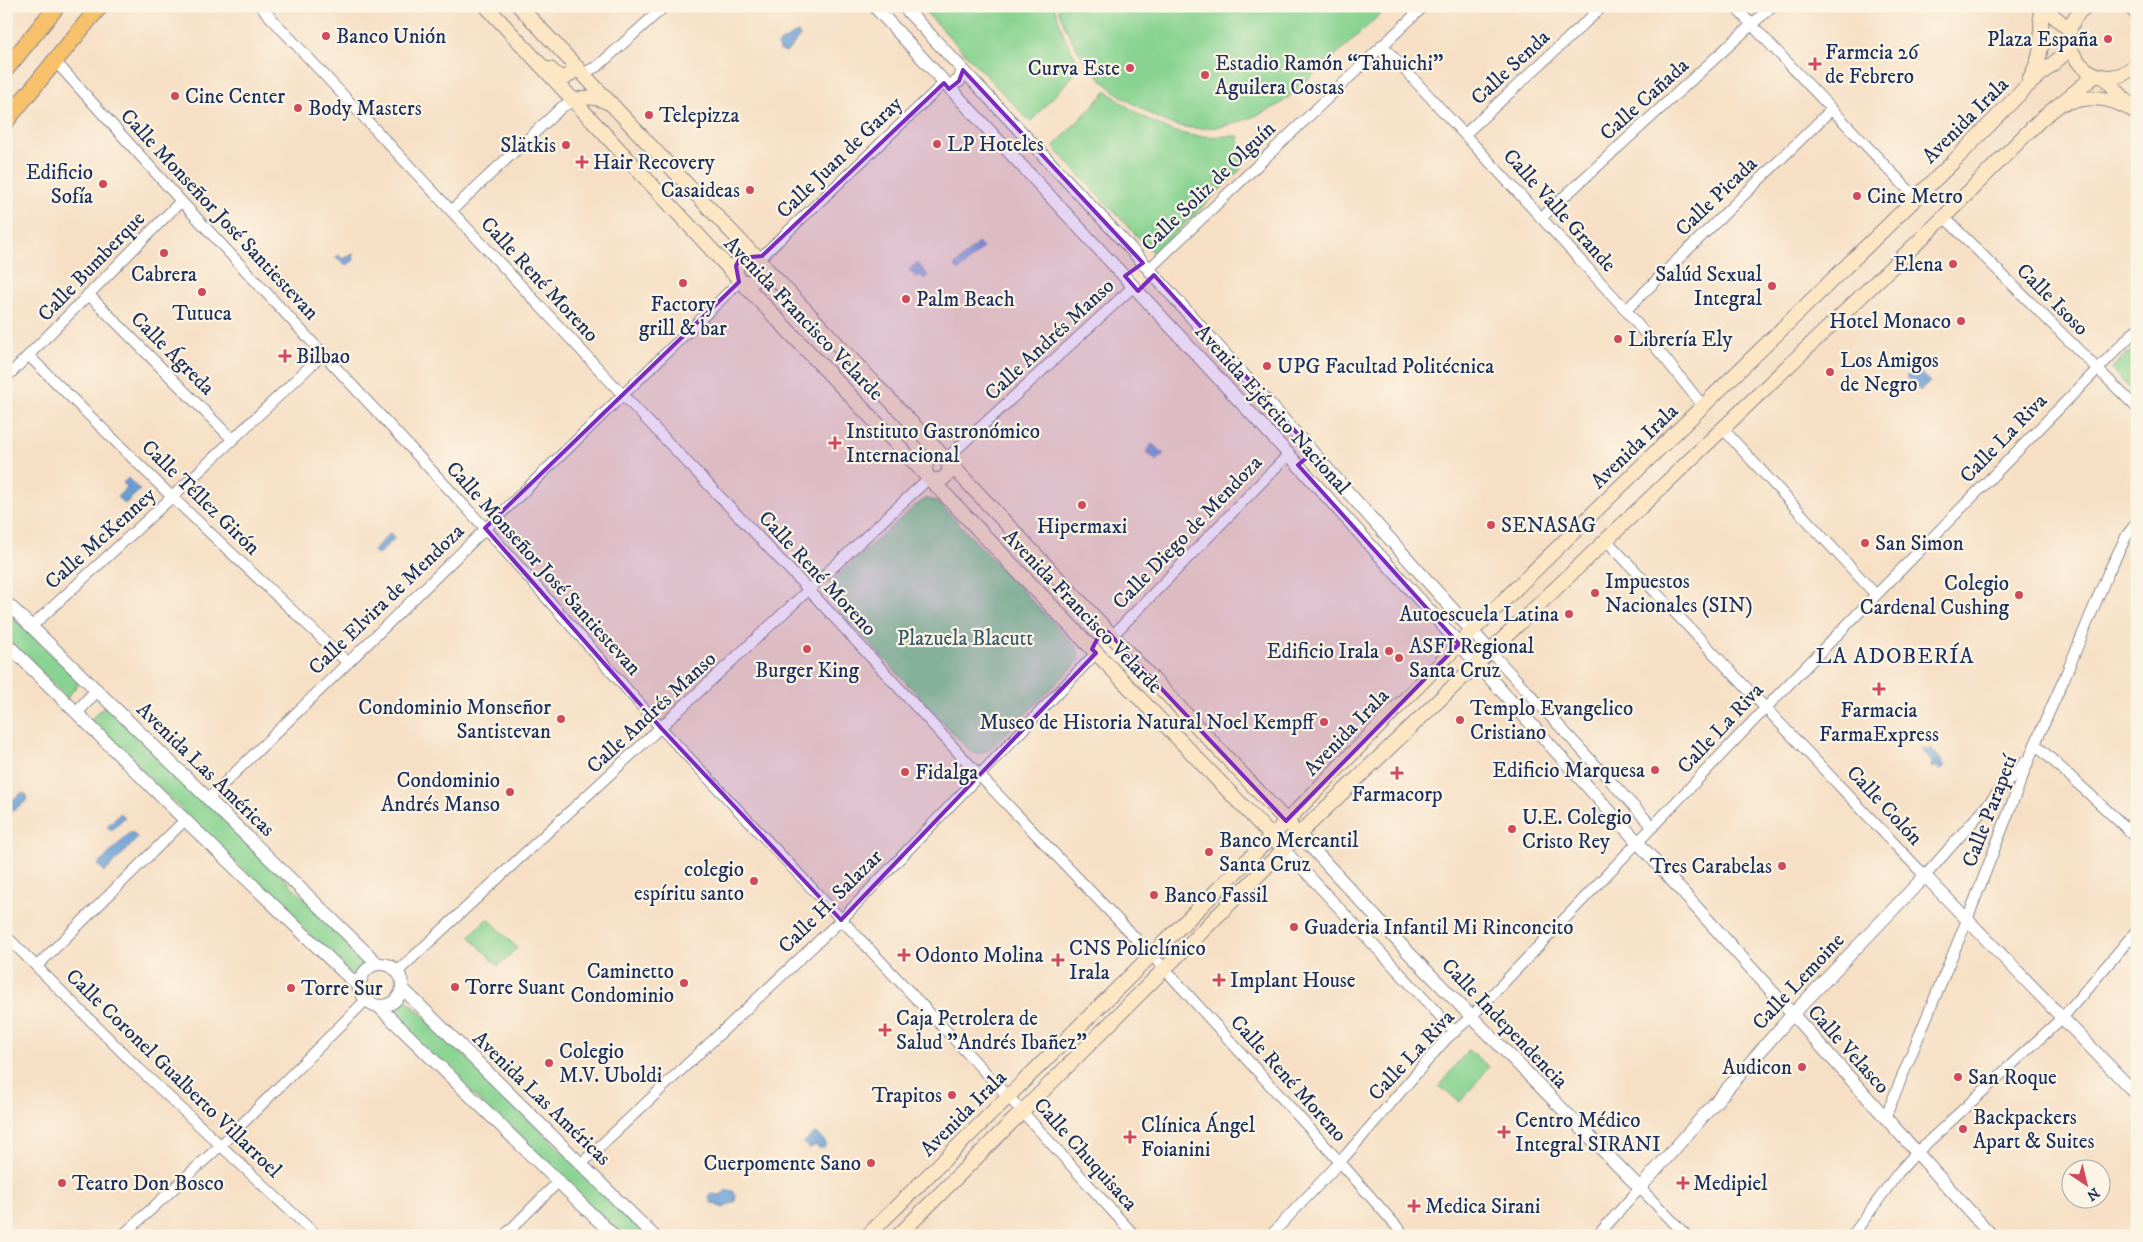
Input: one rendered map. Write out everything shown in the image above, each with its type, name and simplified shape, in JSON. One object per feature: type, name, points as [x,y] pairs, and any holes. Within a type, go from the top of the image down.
[{"type":"main road","points":[[6,69],[57,6]]},
{"type":"main road","points":[[6,121],[100,6]]},
{"type":"main road","name":"Avenida Francisco Velarde","points":[[486,6],[740,280],[1284,849]]},
{"type":"main road","name":"Avenida Francisco Velarde","points":[[519,6],[1299,834]]},
{"type":"main road","points":[[2041,6],[2070,30]]},
{"type":"main road","points":[[2026,87],[2037,67],[2042,51],[2041,6]]},
{"type":"main road","points":[[2086,6],[2076,16],[2070,30],[2070,49],[2080,65],[2100,75],[2136,112]]},
{"type":"main road","points":[[2129,6],[2137,13]]},
{"type":"main road","name":"Avenida Irala","points":[[867,1236],[1271,837],[1459,644],[1959,156],[2026,87],[2070,49]]},
{"type":"main road","points":[[537,62],[544,63],[558,76],[565,78],[581,71]]},
{"type":"main road","points":[[2100,75],[2122,73],[2137,62]]},
{"type":"main road","name":"Avenida Irala","points":[[898,1236],[1299,834],[1489,650],[1944,217],[2040,120],[2100,75]]},
{"type":"main road","points":[[573,101],[590,96],[614,105]]},
{"type":"main road","points":[[2058,105],[2078,99],[2102,97],[2117,100],[2136,112]]},
{"type":"main road","points":[[745,255],[758,259],[763,271],[761,276],[754,282],[740,280],[736,266],[740,258],[745,255]]},
{"type":"main road","points":[[932,456],[946,459],[949,473],[946,477],[942,480],[929,478],[925,464],[928,460],[932,456]]},
{"type":"main road","points":[[1100,634],[1112,636],[1115,649],[1112,653],[1108,655],[1096,653],[1094,641],[1096,637],[1100,634]]},
{"type":"street","name":"Calle René Moreno","points":[[260,6],[623,395],[809,590],[979,774],[1164,969],[1405,1236]]},
{"type":"street","points":[[581,71],[592,71],[665,6]]},
{"type":"street","name":"Avenida Ejército Nacional","points":[[874,6],[1289,455],[1638,843]]},
{"type":"street","name":"Avenida Ejército Nacional","points":[[903,6],[1149,269],[1489,650],[1653,827]]},
{"type":"street","name":"Calle Soliz de Olguín","points":[[1149,269],[1424,6]]},
{"type":"street","name":"Calle Senda","points":[[1465,134],[1603,6]]},
{"type":"street","points":[[1734,6],[1915,197]]},
{"type":"street","name":"Calle Cañada","points":[[1541,218],[1772,6]]},
{"type":"street","name":"Calle Valle Grande","points":[[1382,45],[1626,310],[1703,406]]},
{"type":"street","name":"Calle Monseñor José Santiestevan","points":[[55,61],[181,201],[485,528],[662,728],[1008,1097]]},
{"type":"street","points":[[953,63],[960,67],[958,82],[944,82],[945,67],[953,63]]},
{"type":"street","name":"Calle Juan de Garay","points":[[758,259],[944,82]]},
{"type":"street","points":[[451,211],[562,107],[573,101]]},
{"type":"street","name":"Calle Picada","points":[[1626,310],[1832,109]]},
{"type":"street","name":"Calle Bumberque","points":[[6,378],[181,201]]},
{"type":"street","name":"Calle Isoso","points":[[1944,217],[2137,408]]},
{"type":"street","points":[[1133,268],[1149,269],[1148,285],[1132,284],[1133,268]]},
{"type":"street","name":"Calle Elvira de Mendoza","points":[[208,799],[740,280]]},
{"type":"street","name":"Calle Andrés Manso","points":[[946,459],[1132,284]]},
{"type":"street","name":"Calle Ágreda","points":[[88,294],[232,439]]},
{"type":"street","name":"Calle La Riva","points":[[1270,1236],[1340,1162],[1446,1040],[1471,1017],[1765,708],[2137,329]]},
{"type":"street","name":"Calle McKenney","points":[[32,626],[323,354]]},
{"type":"street","name":"Calle Téllez Girón","points":[[29,356],[172,497],[348,663]]},
{"type":"street","points":[[1723,428],[1876,595]]},
{"type":"street","points":[[1298,434],[1287,438],[1289,455],[1307,460],[1312,450]]},
{"type":"street","name":"Calle Diego de Mendoza","points":[[1112,636],[1289,455]]},
{"type":"street","name":"Calle Andrés Manso","points":[[397,972],[662,728],[929,478]]},
{"type":"street","name":"Calle Parapetí","points":[[1885,1118],[1967,920],[2035,744],[2108,573],[2127,535],[2137,522]]},
{"type":"street","name":"Calle Colón","points":[[1606,540],[1967,920],[2137,1095]]},
{"type":"street","name":"Avenida Las Américas","points":[[6,602],[378,964]]},
{"type":"street","points":[[6,643],[185,820],[360,988],[366,1000],[378,1006],[614,1236]]},
{"type":"street","name":"Calle H. Salazar","points":[[581,1164],[841,920],[1096,653]]},
{"type":"street","points":[[77,712],[97,690]]},
{"type":"street","points":[[2035,744],[2137,838]]},
{"type":"street","name":"Calle Lemoine","points":[[1597,1236],[1792,1015],[1925,876],[2030,756]]},
{"type":"street","points":[[37,966],[185,820]]},
{"type":"street","name":"Calle Independencia","points":[[1299,834],[1471,1017],[1687,1236]]},
{"type":"street","name":"Calle Velasco","points":[[1638,843],[1992,1236]]},
{"type":"street","name":"Calle Independencia","points":[[1284,849],[1455,1032]]},
{"type":"street","points":[[1852,1236],[1898,1173],[1916,1153],[2063,1017],[2137,930]]},
{"type":"street","name":"Calle Coronel Gualberto Villarroel","points":[[6,936],[136,1066],[316,1236]]},
{"type":"street","points":[[360,988],[364,972],[378,964],[392,967],[400,977],[402,988],[394,1002],[378,1006]]},
{"type":"street","name":"Avenida Las Américas","points":[[402,988],[654,1236]]},
{"type":"street","points":[[122,1236],[221,1145],[366,1000]]},
{"type":"street","name":"Calle Chuquisaca","points":[[1008,1097],[1135,1236]]},
{"type":"street","points":[[504,1236],[559,1181]]},
{"type":"highlighted area","points":[[963,70],[1143,263],[1125,276],[1138,291],[1154,275],[1307,444],[1310,455],[1298,465],[1459,644],[1286,821],[1108,632],[1100,634],[1092,649],[1096,653],[841,920],[661,728],[485,528],[739,282],[736,266],[740,258],[762,256],[944,83],[949,89],[959,81]]},
{"type":"green space","points":[[920,6],[1054,6],[1064,36],[1081,67],[1030,122]]},
{"type":"green space","name":"Estadio Ramón “Tahuichi” Aguilera Costas","points":[[1057,6],[1389,6],[1279,105],[1242,121],[1219,127],[1196,128],[1178,126],[1160,119],[1124,98],[1111,88],[1099,77],[1079,51],[1070,37]]},
{"type":"green space","points":[[1107,91],[1148,120],[1172,131],[1196,136],[1239,136],[1241,169],[1154,254],[1053,147]]},
{"type":"green space","points":[[2137,347],[2137,396],[2111,369]]},
{"type":"green space","name":"Plazuela Blacutt","points":[[926,499],[937,501],[1077,648],[1080,660],[990,749],[977,754],[970,751],[828,599],[828,588],[831,581],[915,506]]},
{"type":"green space","points":[[6,611],[80,682],[67,698],[6,638]]},
{"type":"green space","points":[[106,705],[371,963],[362,969],[355,979],[90,720]]},
{"type":"green space","points":[[488,918],[517,948],[498,966],[469,936]]},
{"type":"green space","points":[[404,997],[649,1236],[618,1236],[389,1013],[400,1004]]},
{"type":"green space","points":[[1468,1050],[1489,1067],[1460,1102],[1439,1086]]},
{"type":"water","points":[[798,32],[800,36],[786,53],[779,50],[778,44]]},
{"type":"water","points":[[978,243],[983,248],[959,271],[954,266]]},
{"type":"water","points":[[353,254],[354,260],[346,266],[342,263],[343,261],[335,258],[338,255],[343,259]]},
{"type":"water","points":[[917,262],[928,276],[924,279],[920,275],[917,278],[909,270]]},
{"type":"water","points":[[1915,368],[1930,382],[1920,391],[1906,377]]},
{"type":"water","points":[[1152,444],[1164,453],[1157,461],[1146,452]]},
{"type":"water","points":[[128,478],[140,490],[125,504],[117,497],[127,487],[123,483]]},
{"type":"water","points":[[390,533],[395,538],[378,555],[373,551]]},
{"type":"water","points":[[1923,747],[1927,751],[1931,747],[1945,766],[1940,770],[1937,767],[1931,767],[1932,762],[1921,749]]},
{"type":"water","points":[[22,793],[27,795],[26,801],[13,811],[10,810],[8,803]]},
{"type":"water","points":[[120,813],[125,817],[111,831],[107,826]]},
{"type":"water","points":[[131,831],[138,838],[105,872],[98,865]]},
{"type":"water","points":[[816,1132],[826,1143],[824,1148],[819,1148],[815,1145],[809,1149],[803,1143]]},
{"type":"water","points":[[727,1190],[733,1191],[736,1195],[735,1202],[723,1208],[711,1203],[709,1198],[711,1194],[720,1195]]},
{"type":"place","name":"Banco Unión","points":[[326,36]]},
{"type":"place","name":"Plaza España","points":[[2108,39]]},
{"type":"place","name":"Farmcia 26 de Febrero","points":[[1815,64]]},
{"type":"place","name":"Curva Este","points":[[1130,68]]},
{"type":"place","name":"Estadio Ramón “Tahuichi” Aguilera Costas","points":[[1205,75]]},
{"type":"place","name":"Cine Center","points":[[175,96]]},
{"type":"place","name":"Body Masters","points":[[298,108]]},
{"type":"place","name":"Telepizza","points":[[649,115]]},
{"type":"place","name":"LP Hoteles","points":[[937,144]]},
{"type":"place","name":"Slätkis","points":[[566,145]]},
{"type":"place","name":"Hair Recovery","points":[[582,162]]},
{"type":"place","name":"Edificio Sofía","points":[[103,184]]},
{"type":"place","name":"Casaideas","points":[[750,190]]},
{"type":"place","name":"Cine Metro","points":[[1857,196]]},
{"type":"place","name":"Cabrera","points":[[164,253]]},
{"type":"place","name":"Elena","points":[[1953,264]]},
{"type":"place","name":"Factory grill & bar","points":[[683,283]]},
{"type":"place","name":"Salúd Sexual Integral","points":[[1772,286]]},
{"type":"place","name":"Tutuca","points":[[202,292]]},
{"type":"place","name":"Palm Beach","points":[[906,299]]},
{"type":"place","name":"Hotel Monaco","points":[[1961,321]]},
{"type":"place","name":"Librería Ely","points":[[1618,339]]},
{"type":"place","name":"Bilbao","points":[[285,356]]},
{"type":"place","name":"UPG Facultad Politécnica","points":[[1267,366]]},
{"type":"place","name":"Los Amigos de Negro","points":[[1830,372]]},
{"type":"place","name":"Instituto Gastronómico Internacional","points":[[835,443]]},
{"type":"place","name":"Hipermaxi","points":[[1082,505]]},
{"type":"place","name":"SENASAG","points":[[1491,525]]},
{"type":"place","name":"San Simon","points":[[1865,543]]},
{"type":"place","name":"Impuestos Nacionales (SIN)","points":[[1595,593]]},
{"type":"place","name":"Colegio Cardenal Cushing","points":[[2019,595]]},
{"type":"place","name":"Autoescuela Latina","points":[[1569,614]]},
{"type":"place","name":"Burger King","points":[[807,649]]},
{"type":"place","name":"Edificio Irala","points":[[1389,651]]},
{"type":"place","name":"ASFI Regional Santa Cruz","points":[[1399,658]]},
{"type":"place","name":"Farmacia FarmaExpress","points":[[1879,689]]},
{"type":"place","name":"Condominio Monseñor Santistevan","points":[[561,719]]},
{"type":"place","name":"Templo Evangelico Cristiano","points":[[1460,720]]},
{"type":"place","name":"Museo de Historia Natural Noel Kempff","points":[[1324,722]]},
{"type":"place","name":"Edificio Marquesa","points":[[1655,770]]},
{"type":"place","name":"Fidalga","points":[[905,772]]},
{"type":"place","name":"Farmacorp","points":[[1397,773]]},
{"type":"place","name":"Condominio Andrés Manso","points":[[510,792]]},
{"type":"place","name":"U.E. Colegio Cristo Rey","points":[[1512,829]]},
{"type":"place","name":"Banco Mercantil Santa Cruz","points":[[1209,852]]},
{"type":"place","name":"Tres Carabelas","points":[[1782,866]]},
{"type":"place","name":"colegio espíritu santo","points":[[754,881]]},
{"type":"place","name":"Banco Fassil","points":[[1154,895]]},
{"type":"place","name":"Guaderia Infantil Mi Rinconcito","points":[[1294,927]]},
{"type":"place","name":"Odonto Molina","points":[[904,955]]},
{"type":"place","name":"CNS Policlínico Irala","points":[[1058,960]]},
{"type":"place","name":"Implant House","points":[[1219,980]]},
{"type":"place","name":"Caminetto Condominio","points":[[684,983]]},
{"type":"place","name":"Torre Suant","points":[[455,987]]},
{"type":"place","name":"Torre Sur","points":[[291,988]]},
{"type":"place","name":"Caja Petrolera de Salud \"Andrés Ibañez\"","points":[[885,1030]]},
{"type":"place","name":"Colegio M.V. Uboldi","points":[[549,1063]]},
{"type":"place","name":"Audicon","points":[[1802,1067]]},
{"type":"place","name":"San Roque","points":[[1958,1077]]},
{"type":"place","name":"Trapitos","points":[[952,1095]]},
{"type":"place","name":"Backpackers Apart & Suites","points":[[1963,1129]]},
{"type":"place","name":"Centro Médico Integral SIRANI","points":[[1504,1132]]},
{"type":"place","name":"Clínica Ángel Foianini","points":[[1130,1137]]},
{"type":"place","name":"Cuerpomente Sano","points":[[871,1163]]},
{"type":"place","name":"Teatro Don Bosco","points":[[62,1183]]},
{"type":"place","name":"Medipiel","points":[[1683,1183]]},
{"type":"place","name":"Medica Sirani","points":[[1414,1206]]},
{"type":"district","name":"LA ADOBERÍA","points":[[1895,655]]}]
